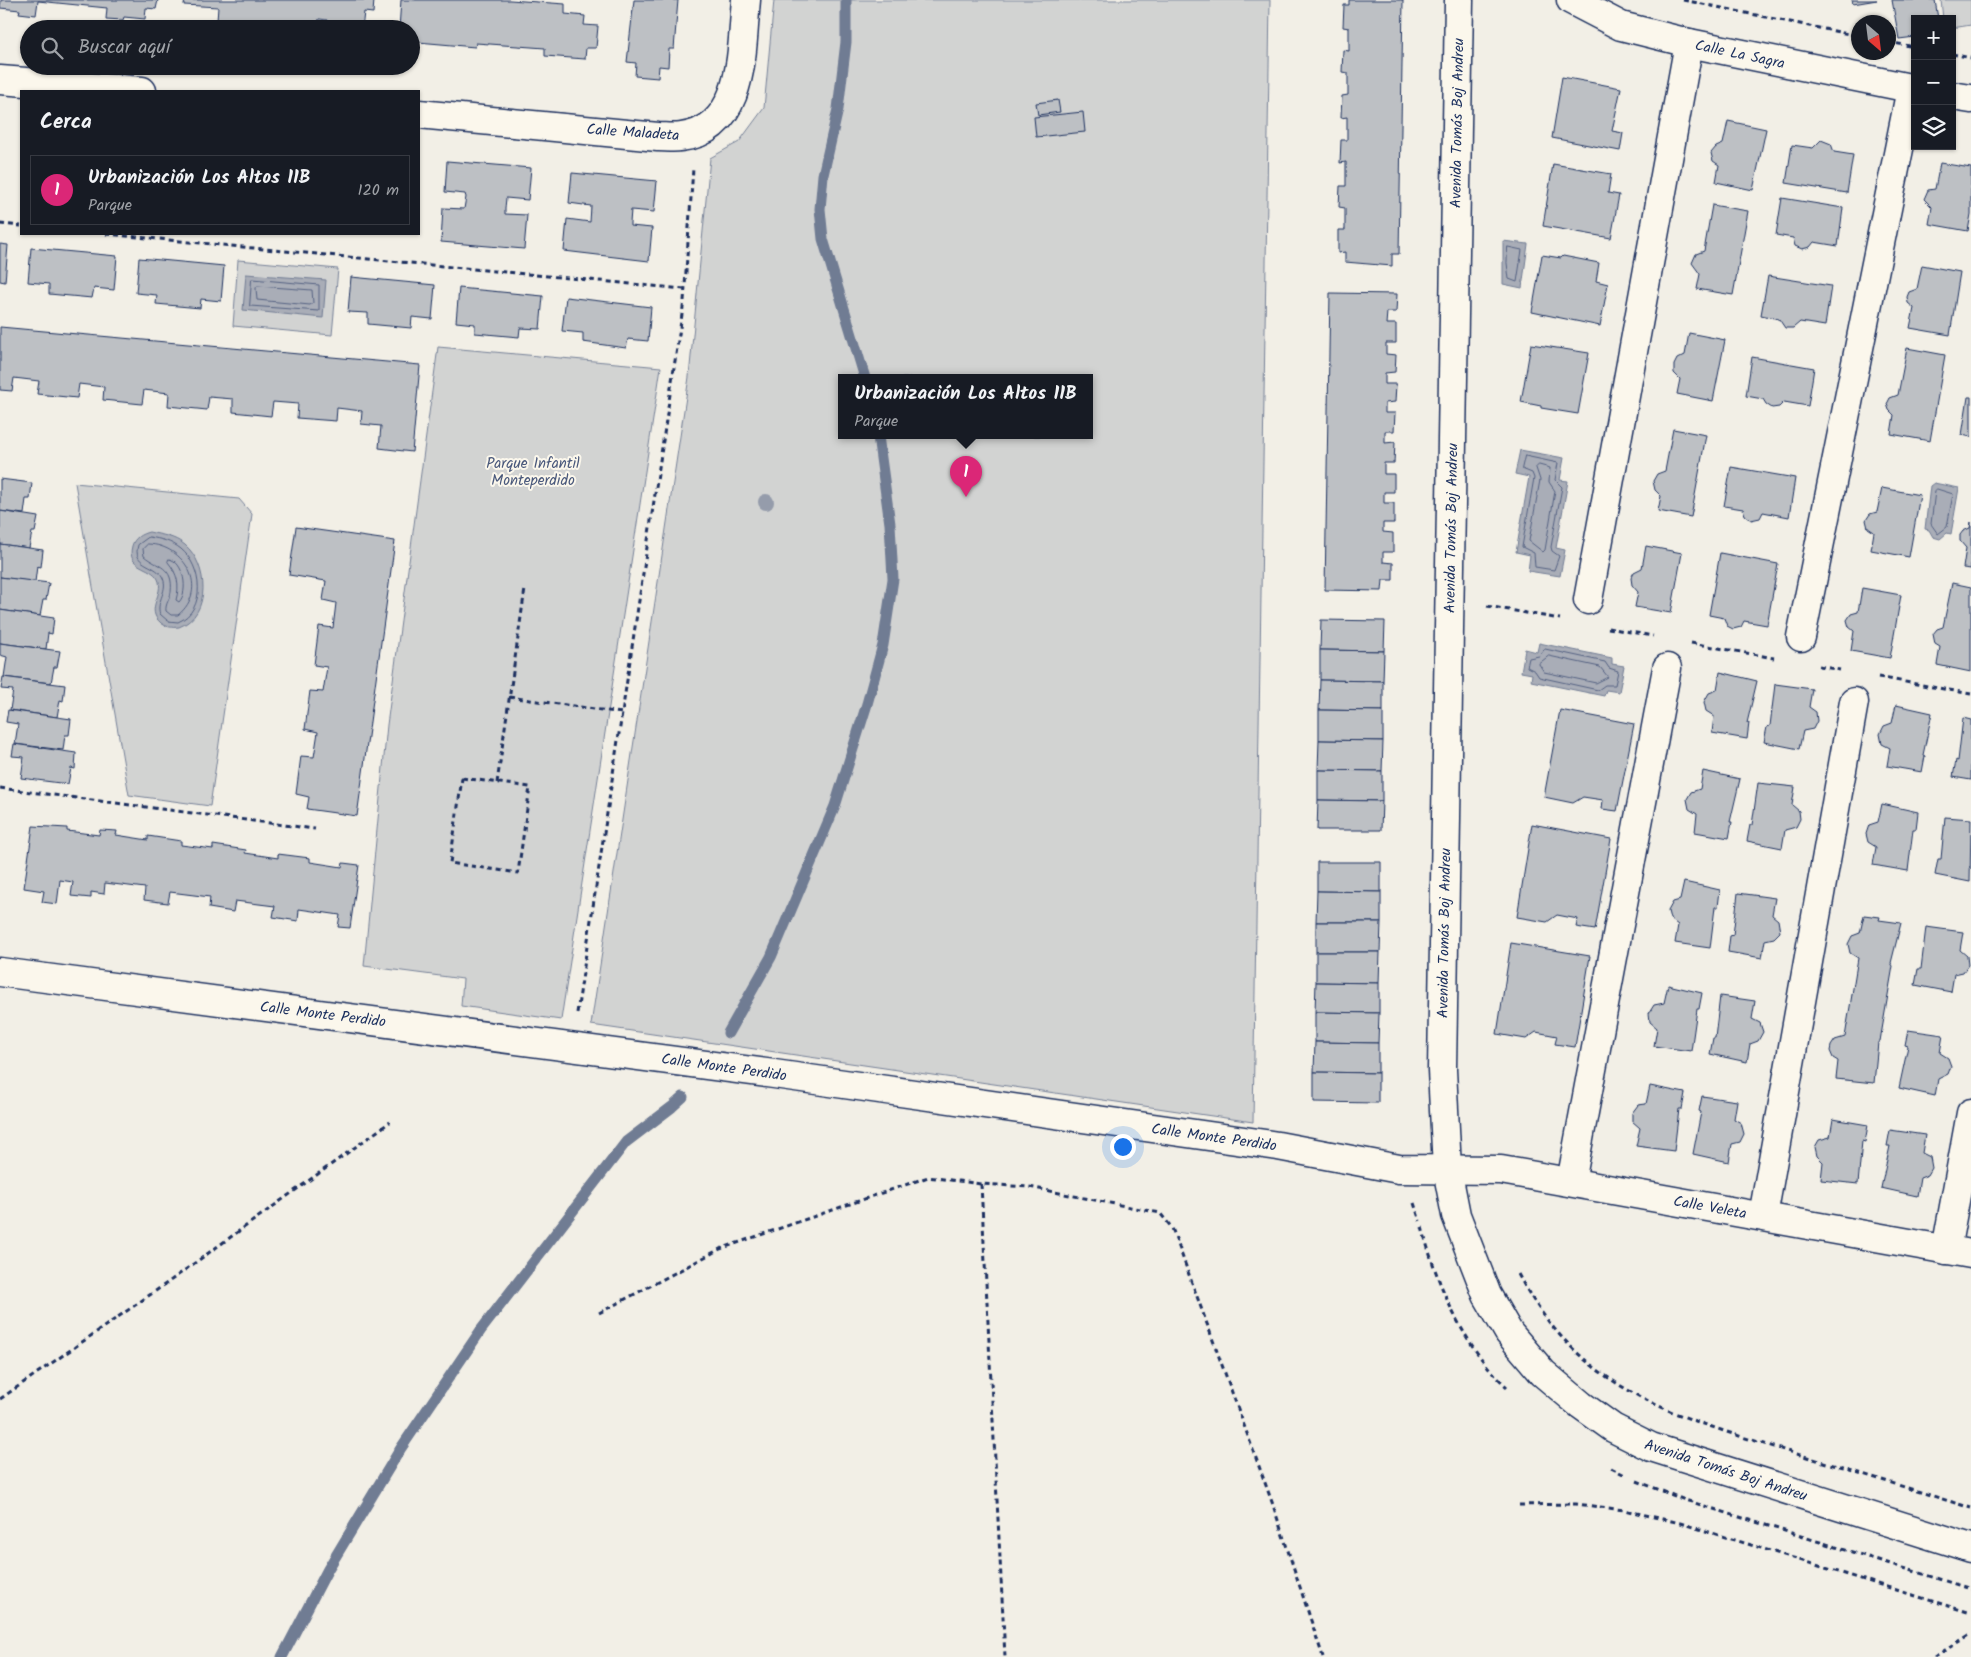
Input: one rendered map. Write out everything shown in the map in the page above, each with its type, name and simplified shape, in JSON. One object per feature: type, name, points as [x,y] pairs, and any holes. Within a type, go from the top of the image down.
[{"type":"street","name":"Calle Maladeta","points":[[420,114],[658,137],[681,138],[702,132],[720,118],[732,99],[738,82],[746,0]]},
{"type":"street","name":"Calle La Sagra","points":[[1571,0],[1621,26],[1689,43],[1911,89]]},
{"type":"street","name":"Avenida Tomás Boj Andreu","points":[[1464,7],[1442,1070],[1447,1169],[1456,1215],[1487,1295],[1510,1334],[1543,1373],[1580,1405],[1613,1428],[1651,1446],[1971,1548]]},
{"type":"street","points":[[1588,600],[1689,43]]},
{"type":"street","points":[[0,80],[129,90]]},
{"type":"street","points":[[1956,97],[1971,99]]},
{"type":"street","points":[[1801,637],[1911,99]]},
{"type":"street","points":[[1571,1182],[1666,668]]},
{"type":"street","points":[[1762,1216],[1854,702]]},
{"type":"street","name":"Calle Monte Perdido","points":[[0,972],[658,1058],[1278,1146],[1399,1168],[1447,1169]]},
{"type":"street","points":[[1958,1252],[1971,1112]]},
{"type":"street","name":"Calle Veleta","points":[[1447,1169],[1501,1170],[1958,1252]]},
{"type":"path","points":[[1683,0],[1851,35]]},
{"type":"path","points":[[1896,43],[1911,46]]},
{"type":"path","points":[[1956,55],[1971,58]]},
{"type":"path","points":[[576,1019],[684,301],[693,162]]},
{"type":"path","points":[[0,224],[20,226]]},
{"type":"path","points":[[117,235],[684,289]]},
{"type":"path","points":[[497,783],[525,590]]},
{"type":"path","points":[[1487,606],[1568,620]]},
{"type":"path","points":[[1607,628],[1656,637]]},
{"type":"path","points":[[1686,642],[1784,660]]},
{"type":"path","points":[[1814,665],[1843,671]]},
{"type":"path","points":[[1873,676],[1971,694]]},
{"type":"path","points":[[509,697],[622,713]]},
{"type":"path","points":[[462,778],[497,783],[530,787],[518,873],[450,864],[462,778]]},
{"type":"path","points":[[0,788],[315,829]]},
{"type":"path","points":[[0,1399],[167,1283],[390,1122]]},
{"type":"path","points":[[599,1312],[720,1250],[928,1177],[980,1184],[1029,1186],[1150,1210],[1167,1220],[1272,1502],[1323,1657]]},
{"type":"path","points":[[980,1184],[1005,1657]]},
{"type":"path","points":[[1515,1268],[1538,1306],[1579,1355],[1606,1377],[1637,1397],[1704,1425],[1971,1508]]},
{"type":"path","points":[[1519,1505],[1576,1504],[1624,1510],[1680,1523],[1971,1613]]},
{"type":"path","points":[[1934,1657],[1971,1634]]},
{"type":"green space","points":[[774,0],[1270,0],[1253,1122],[591,1025],[689,377],[710,158],[739,142],[764,108]]},
{"type":"green space","points":[[1941,0],[1971,0],[1971,25],[1956,27],[1956,15],[1943,15]]},
{"type":"green space","points":[[238,260],[338,269],[332,335],[233,326]]},
{"type":"green space","name":"Parque Infantil Monteperdido","points":[[438,347],[661,367],[561,1020],[461,1006],[463,979],[364,966],[387,725]]},
{"type":"green space","points":[[75,483],[239,499],[252,514],[210,806],[129,795]]},
{"type":"water","points":[[1503,241],[1528,244],[1522,288],[1503,284]]},
{"type":"water","points":[[246,274],[326,280],[323,318],[243,310]]},
{"type":"water","points":[[1520,450],[1564,458],[1560,480],[1568,481],[1556,548],[1565,550],[1560,576],[1528,571],[1530,555],[1516,552],[1529,477],[1515,474]]},
{"type":"water","points":[[1934,483],[1959,488],[1951,534],[1947,533],[1940,539],[1933,537],[1929,530],[1925,529],[1930,486]]},
{"type":"water","points":[[149,532],[168,536],[185,545],[193,553],[202,576],[203,589],[197,612],[190,621],[179,627],[165,625],[156,618],[154,607],[159,590],[158,579],[150,571],[136,563],[131,553],[134,541],[141,535]]},
{"type":"water","points":[[1539,643],[1612,658],[1612,664],[1624,666],[1619,692],[1606,690],[1604,696],[1531,681],[1532,674],[1521,672],[1525,649],[1537,652]]},
{"type":"building","points":[[1,0],[158,0],[156,9],[146,8],[145,19],[124,17],[123,20],[106,19],[107,8],[38,1],[36,15],[19,13],[20,10],[0,8]]},
{"type":"building","points":[[185,0],[374,0],[373,13],[364,12],[363,20],[217,20],[218,7],[184,5]]},
{"type":"building","points":[[401,0],[510,0],[565,4],[565,14],[585,16],[584,25],[598,26],[596,48],[586,48],[585,59],[545,56],[545,48],[476,43],[475,47],[420,42],[420,20],[400,20]]},
{"type":"building","points":[[634,0],[678,0],[674,49],[669,49],[668,67],[659,66],[658,78],[635,76],[636,63],[627,62]]},
{"type":"building","points":[[1349,0],[1403,0],[1399,254],[1392,254],[1392,266],[1345,262],[1345,252],[1338,253],[1338,230],[1345,230],[1345,208],[1339,207],[1340,186],[1346,186],[1346,162],[1340,163],[1341,140],[1347,140],[1347,117],[1341,118],[1342,96],[1348,95],[1348,73],[1342,72],[1343,50],[1349,51],[1349,28],[1343,27],[1344,5],[1349,5]]},
{"type":"building","points":[[1852,0],[1877,0],[1853,4]]},
{"type":"building","points":[[1892,0],[1935,0],[1937,15],[1911,15],[1911,38],[1899,39]]},
{"type":"building","points":[[1562,77],[1621,88],[1612,131],[1623,133],[1620,151],[1552,138]]},
{"type":"building","points":[[1058,100],[1060,112],[1038,115],[1036,103]]},
{"type":"building","points":[[1083,112],[1085,132],[1036,137],[1034,117]]},
{"type":"building","points":[[1728,121],[1766,129],[1753,190],[1716,182],[1719,165],[1713,161],[1711,153],[1716,147],[1723,144]]},
{"type":"building","points":[[1821,140],[1831,144],[1834,152],[1853,155],[1847,193],[1786,183],[1792,145],[1813,148]]},
{"type":"building","points":[[447,161],[531,168],[528,200],[506,198],[505,208],[505,214],[527,215],[524,249],[441,242],[443,208],[464,209],[466,197],[465,194],[445,192]]},
{"type":"building","points":[[1940,163],[1971,168],[1971,214],[1968,231],[1929,224],[1932,207],[1924,199],[1928,190],[1935,189]]},
{"type":"building","points":[[1553,164],[1611,174],[1608,193],[1619,195],[1611,238],[1543,226]]},
{"type":"building","points":[[572,173],[657,181],[654,212],[631,210],[630,226],[652,228],[649,261],[564,251],[567,219],[590,222],[591,206],[569,203]]},
{"type":"building","points":[[1782,198],[1843,208],[1838,246],[1814,242],[1810,247],[1802,249],[1795,246],[1793,238],[1776,235]]},
{"type":"building","points":[[1712,205],[1748,211],[1733,295],[1697,289],[1700,274],[1692,263],[1696,254],[1704,251]]},
{"type":"building","points":[[0,244],[8,245],[5,282],[0,281]]},
{"type":"building","points":[[31,248],[117,256],[114,290],[94,288],[92,298],[49,294],[49,284],[28,282]]},
{"type":"building","points":[[1542,255],[1561,258],[1563,256],[1599,263],[1596,281],[1608,284],[1600,326],[1532,312]]},
{"type":"building","points":[[139,258],[224,266],[221,301],[201,299],[200,308],[156,304],[157,295],[136,293]]},
{"type":"building","points":[[1922,265],[1960,272],[1950,335],[1910,328],[1914,308],[1908,303],[1907,297],[1909,292],[1917,289]]},
{"type":"building","points":[[1768,276],[1831,286],[1825,326],[1800,322],[1793,328],[1785,328],[1779,319],[1761,315]]},
{"type":"building","points":[[351,277],[435,285],[432,319],[412,317],[411,328],[368,324],[368,313],[348,312]]},
{"type":"building","points":[[459,288],[543,296],[540,329],[520,328],[519,337],[475,333],[475,324],[456,322]]},
{"type":"building","points":[[1330,293],[1397,294],[1396,312],[1387,312],[1386,324],[1396,324],[1396,343],[1386,343],[1386,354],[1396,355],[1395,372],[1385,373],[1385,384],[1396,384],[1395,402],[1385,403],[1385,413],[1395,413],[1394,431],[1385,431],[1385,443],[1395,442],[1394,463],[1384,463],[1384,474],[1394,474],[1394,492],[1384,492],[1384,503],[1394,503],[1394,523],[1383,523],[1383,532],[1393,533],[1393,552],[1383,552],[1383,562],[1393,563],[1393,580],[1383,580],[1382,591],[1325,590]]},
{"type":"building","points":[[566,297],[651,307],[648,341],[628,339],[626,348],[583,342],[583,333],[562,331]]},
{"type":"building","points":[[0,327],[420,365],[412,452],[379,448],[381,426],[361,424],[362,411],[337,408],[336,421],[297,418],[298,404],[273,402],[271,416],[233,412],[233,399],[209,397],[207,410],[168,406],[169,393],[144,390],[142,404],[103,400],[104,387],[79,384],[77,398],[37,394],[39,381],[14,378],[12,391],[0,390]]},
{"type":"building","points":[[1689,333],[1725,340],[1713,401],[1677,394],[1680,379],[1674,373],[1674,365],[1677,359],[1685,355]]},
{"type":"building","points":[[1531,344],[1589,353],[1578,414],[1541,408],[1541,406],[1521,402]]},
{"type":"building","points":[[1907,348],[1945,355],[1930,441],[1891,434],[1894,415],[1889,410],[1887,404],[1890,398],[1898,395]]},
{"type":"building","points":[[1752,357],[1814,368],[1808,406],[1784,402],[1779,407],[1772,408],[1763,399],[1746,396]]},
{"type":"building","points":[[1968,397],[1971,397],[1971,437],[1962,435]]},
{"type":"building","points":[[1673,429],[1706,435],[1691,517],[1658,511],[1661,496],[1655,490],[1653,481],[1657,474],[1665,471]]},
{"type":"building","points":[[1731,467],[1795,478],[1789,517],[1763,512],[1760,518],[1751,520],[1745,515],[1743,509],[1724,506]]},
{"type":"building","points":[[0,479],[32,483],[30,499],[26,499],[24,514],[0,511]]},
{"type":"building","points":[[1882,488],[1920,495],[1909,557],[1871,550],[1874,532],[1868,528],[1866,520],[1870,514],[1877,512]]},
{"type":"building","points":[[0,511],[38,517],[35,532],[32,532],[29,548],[0,544]]},
{"type":"building","points":[[1971,522],[1971,569],[1963,568],[1966,548],[1960,541],[1960,535],[1963,531],[1970,528]]},
{"type":"building","points":[[296,527],[395,541],[357,816],[307,809],[309,797],[296,794],[301,756],[314,757],[318,732],[305,729],[310,691],[323,692],[327,667],[314,665],[319,626],[333,628],[336,603],[323,600],[326,581],[289,575]]},
{"type":"building","points":[[0,544],[43,550],[41,567],[37,566],[35,582],[0,577]]},
{"type":"building","points":[[1646,546],[1682,553],[1671,613],[1635,607],[1638,592],[1632,585],[1631,578],[1634,572],[1642,568]]},
{"type":"building","points":[[1720,553],[1778,564],[1767,625],[1744,621],[1741,627],[1733,629],[1727,626],[1724,618],[1709,615]]},
{"type":"building","points":[[0,577],[49,583],[46,600],[43,600],[40,616],[0,610]]},
{"type":"building","points":[[1952,583],[1971,587],[1971,672],[1937,665],[1940,647],[1935,644],[1933,634],[1937,629],[1943,627]]},
{"type":"building","points":[[1862,588],[1901,595],[1890,658],[1851,651],[1854,631],[1849,627],[1847,620],[1851,614],[1858,612]]},
{"type":"building","points":[[0,610],[54,618],[52,634],[48,633],[46,649],[0,643]]},
{"type":"building","points":[[1321,620],[1385,621],[1384,651],[1320,650]]},
{"type":"building","points":[[0,643],[60,651],[51,683],[4,677],[7,657],[0,655]]},
{"type":"building","points":[[1320,650],[1384,651],[1383,681],[1320,680]]},
{"type":"building","points":[[1720,672],[1757,681],[1747,723],[1749,723],[1747,739],[1712,733],[1714,716],[1706,711],[1704,702],[1709,693],[1717,690]]},
{"type":"building","points":[[3,677],[65,685],[63,701],[60,700],[57,717],[10,710],[13,690],[1,689]]},
{"type":"building","points":[[1320,680],[1383,681],[1383,711],[1319,710]]},
{"type":"building","points":[[1775,684],[1812,689],[1809,707],[1816,712],[1817,721],[1813,729],[1803,731],[1799,749],[1764,742],[1767,727],[1770,726]]},
{"type":"building","points":[[1896,705],[1932,713],[1923,755],[1925,756],[1922,772],[1887,766],[1890,748],[1882,744],[1880,734],[1884,726],[1892,723]]},
{"type":"building","points":[[8,710],[71,719],[69,735],[65,735],[63,750],[15,744],[18,724],[6,722]]},
{"type":"building","points":[[1319,710],[1383,711],[1383,741],[1319,740]]},
{"type":"building","points":[[1560,710],[1634,724],[1617,811],[1602,809],[1603,800],[1583,797],[1573,803],[1544,797]]},
{"type":"building","points":[[1963,718],[1971,720],[1971,780],[1953,777],[1956,760],[1958,761]]},
{"type":"building","points":[[1319,740],[1383,741],[1382,771],[1318,770]]},
{"type":"building","points":[[14,744],[76,753],[75,769],[71,768],[68,784],[21,778],[24,757],[12,756]]},
{"type":"building","points":[[1318,770],[1382,771],[1382,801],[1318,800]]},
{"type":"building","points":[[1703,771],[1740,779],[1730,822],[1732,822],[1729,838],[1695,832],[1697,814],[1689,809],[1687,799],[1691,792],[1700,789]]},
{"type":"building","points":[[1758,783],[1795,787],[1792,805],[1799,811],[1800,819],[1796,827],[1785,830],[1782,848],[1747,841],[1750,825],[1752,825]]},
{"type":"building","points":[[1318,800],[1382,801],[1381,830],[1317,830]]},
{"type":"building","points":[[1882,804],[1918,812],[1916,829],[1913,829],[1908,871],[1873,865],[1876,847],[1868,842],[1866,834],[1869,825],[1878,822]]},
{"type":"building","points":[[1945,817],[1971,819],[1970,882],[1935,875],[1938,859],[1941,859]]},
{"type":"building","points":[[1532,824],[1611,839],[1595,930],[1576,927],[1578,919],[1557,915],[1547,922],[1517,917]]},
{"type":"building","points":[[33,826],[67,828],[67,831],[99,835],[100,830],[117,831],[116,835],[148,840],[148,836],[181,841],[181,845],[213,849],[213,845],[246,850],[245,853],[278,858],[278,854],[310,858],[310,862],[342,867],[343,863],[359,865],[350,928],[338,927],[340,915],[299,909],[298,921],[273,917],[275,906],[235,901],[233,912],[209,908],[210,897],[170,892],[168,903],[144,900],[145,888],[105,883],[104,894],[91,892],[91,898],[71,896],[73,882],[60,880],[57,904],[42,902],[44,891],[24,888]]},
{"type":"building","points":[[1317,862],[1381,862],[1381,892],[1317,891]]},
{"type":"building","points":[[1684,882],[1720,890],[1718,907],[1715,907],[1710,948],[1675,943],[1678,925],[1670,919],[1668,911],[1673,902],[1680,900]]},
{"type":"building","points":[[1317,891],[1381,892],[1381,922],[1316,922]]},
{"type":"building","points":[[1738,893],[1775,898],[1772,915],[1778,920],[1780,932],[1774,938],[1765,940],[1762,958],[1728,952],[1730,936],[1733,935]]},
{"type":"building","points":[[1864,915],[1880,917],[1879,920],[1901,923],[1891,963],[1893,966],[1880,1041],[1878,1042],[1874,1083],[1836,1079],[1838,1061],[1833,1058],[1830,1051],[1835,1040],[1845,1037],[1858,958],[1850,953],[1848,944],[1852,936],[1860,933]]},
{"type":"building","points":[[1316,922],[1381,922],[1380,952],[1316,952]]},
{"type":"building","points":[[1926,927],[1963,932],[1960,950],[1967,956],[1968,965],[1963,972],[1954,974],[1951,992],[1915,985],[1918,969],[1921,969]]},
{"type":"building","points":[[1511,943],[1590,956],[1575,1047],[1555,1044],[1557,1036],[1536,1032],[1526,1039],[1497,1034]]},
{"type":"building","points":[[1316,952],[1380,952],[1379,983],[1316,982]]},
{"type":"building","points":[[1316,982],[1379,983],[1379,1013],[1315,1012]]},
{"type":"building","points":[[1668,985],[1702,993],[1699,1009],[1697,1009],[1691,1051],[1654,1046],[1657,1028],[1650,1022],[1649,1013],[1654,1005],[1664,1003]]},
{"type":"building","points":[[1720,996],[1755,1001],[1752,1019],[1760,1023],[1763,1032],[1758,1041],[1750,1044],[1747,1062],[1710,1054],[1713,1038],[1715,1038]]},
{"type":"building","points":[[1315,1012],[1379,1013],[1378,1043],[1315,1042]]},
{"type":"building","points":[[1908,1030],[1943,1035],[1940,1053],[1948,1058],[1951,1066],[1948,1074],[1938,1079],[1935,1096],[1899,1088],[1908,1046],[1905,1045]]},
{"type":"building","points":[[1315,1042],[1378,1043],[1378,1073],[1314,1072]]},
{"type":"building","points":[[1314,1072],[1378,1073],[1378,1103],[1314,1102]]},
{"type":"building","points":[[1650,1086],[1685,1093],[1682,1109],[1679,1109],[1674,1151],[1636,1146],[1640,1128],[1632,1121],[1632,1113],[1638,1105],[1646,1104]]},
{"type":"building","points":[[1702,1096],[1737,1101],[1734,1119],[1741,1123],[1744,1134],[1740,1142],[1732,1144],[1729,1162],[1693,1154]]},
{"type":"building","points":[[1833,1119],[1868,1125],[1865,1142],[1862,1141],[1858,1184],[1821,1180],[1823,1162],[1817,1156],[1815,1147],[1819,1140],[1830,1137]]},
{"type":"building","points":[[1890,1130],[1925,1135],[1922,1153],[1930,1157],[1932,1168],[1928,1175],[1920,1178],[1917,1196],[1881,1188],[1890,1146],[1887,1146]]},
{"type":"waterway","points":[[846,0],[846,42],[838,109],[823,175],[820,209],[823,239],[864,374]]},
{"type":"waterway","points":[[728,1033],[771,957],[835,806],[867,704],[883,645],[893,579],[890,524],[878,439]]},
{"type":"waterway","points":[[282,1657],[328,1569],[401,1448],[481,1330],[626,1142],[683,1097]]},
{"type":"place","name":"Urbanización Los Altos 11B","points":[[966,497]]}]
